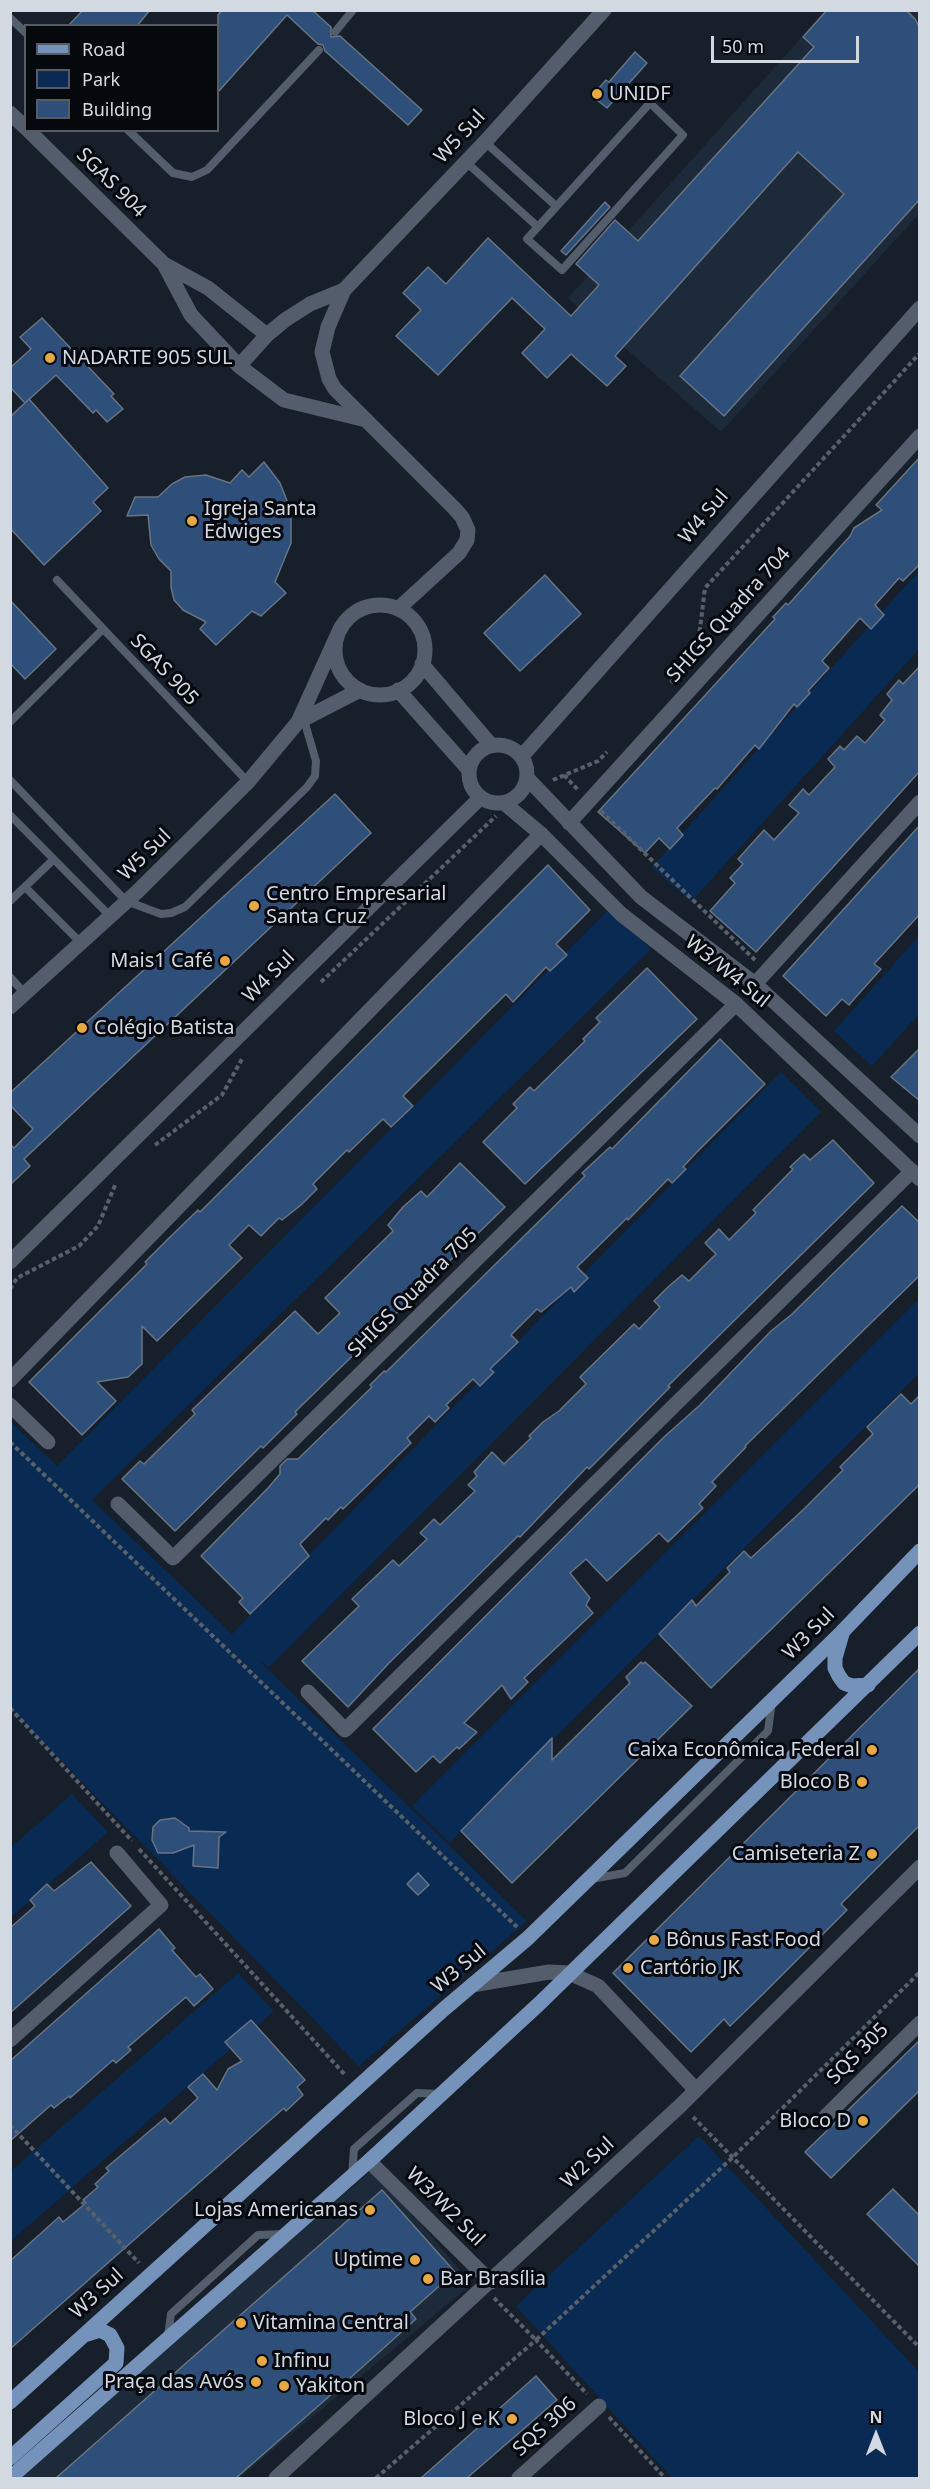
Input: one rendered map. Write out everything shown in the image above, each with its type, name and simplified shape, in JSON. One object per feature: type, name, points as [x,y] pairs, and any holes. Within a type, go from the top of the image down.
[{"type":"main road","name":"W3 Sul","points":[[10,2402],[472,1984],[528,1938],[842,1632],[920,1551]]},
{"type":"main road","points":[[842,1632],[835,1658],[835,1668],[844,1683],[852,1686],[868,1685]]},
{"type":"main road","points":[[10,2478],[369,2161],[569,1973],[920,1633]]},
{"type":"main road","points":[[10,2458],[116,2363],[117,2348],[110,2335],[100,2330],[83,2335]]},
{"type":"street","name":"W5 Sul","points":[[399,609],[459,553],[467,540],[468,530],[454,508],[335,388],[329,379],[322,352],[328,327],[344,290],[485,142],[604,10]]},
{"type":"street","name":"SGAS 904","points":[[10,114],[24,126]]},
{"type":"street","name":"SGAS 904","points":[[30,132],[164,264],[208,288],[267,335]]},
{"type":"street","name":"SGAS 904","points":[[164,264],[191,315],[239,366]]},
{"type":"street","name":"W5 Sul","points":[[239,366],[267,335],[310,304],[344,290]]},
{"type":"street","name":"W4 Sul","points":[[522,756],[920,308]]},
{"type":"street","points":[[239,366],[284,400],[366,420]]},
{"type":"street","name":"SHIGS Quadra 704","points":[[569,823],[920,436]]},
{"type":"street","points":[[379,605],[399,609],[418,626],[423,638],[422,664],[408,684],[398,690],[385,694],[360,690],[343,675],[335,657],[336,638],[345,621],[360,609],[379,605]]},
{"type":"street","name":"W5 Sul","points":[[10,1006],[126,902],[248,782],[301,721],[336,638]]},
{"type":"street","points":[[422,664],[491,745]]},
{"type":"street","name":"W5 Sul","points":[[301,721],[360,690]]},
{"type":"street","points":[[398,690],[469,770]]},
{"type":"street","points":[[491,745],[508,746],[522,756],[531,783],[519,795],[506,804],[495,804],[480,798],[471,785],[469,770],[476,754],[491,745]]},
{"type":"street","name":"W3/W4 Sul","points":[[531,783],[641,897],[755,984],[920,1136]]},
{"type":"street","name":"W4 Sul","points":[[10,1262],[480,798]]},
{"type":"street","points":[[755,984],[920,802]]},
{"type":"street","name":"W3/W4 Sul","points":[[506,804],[541,834],[621,914],[736,1004],[916,1175]]},
{"type":"street","points":[[10,1380],[541,834]]},
{"type":"street","points":[[621,914],[641,897]]},
{"type":"street","name":"SHIGS Quadra 705","points":[[118,1504],[173,1558],[736,1004]]},
{"type":"street","points":[[819,1081],[836,1061]]},
{"type":"street","points":[[308,1692],[345,1730],[916,1175]]},
{"type":"street","points":[[10,1405],[48,1442]]},
{"type":"street","points":[[10,2040],[162,1905],[117,1853]]},
{"type":"street","name":"W2 Sul","points":[[276,2478],[488,2286],[681,2105],[920,1868]]},
{"type":"street","points":[[472,1984],[536,1973],[569,1973],[598,1986],[696,2090]]},
{"type":"street","name":"SQS 305","points":[[826,2116],[920,2023]]},
{"type":"street","name":"W3/W2 Sul","points":[[369,2161],[488,2286]]},
{"type":"street","name":"SQS 306","points":[[519,2478],[599,2406]]},
{"type":"lane","points":[[335,32],[353,10]]},
{"type":"lane","points":[[10,18],[24,31]]},
{"type":"lane","points":[[130,132],[173,173],[192,177],[207,170],[319,50]]},
{"type":"lane","points":[[650,103],[683,135],[562,270],[526,239],[538,226],[650,103]]},
{"type":"lane","points":[[485,142],[556,206]]},
{"type":"lane","points":[[466,162],[538,226]]},
{"type":"lane","name":"SGAS 905","points":[[57,579],[248,782]]},
{"type":"lane","points":[[10,722],[103,629]]},
{"type":"lane","points":[[10,780],[126,902],[162,914],[185,907],[308,787],[315,776],[316,761],[301,721]]},
{"type":"lane","points":[[10,815],[110,916]]},
{"type":"lane","points":[[10,902],[53,860]]},
{"type":"lane","points":[[25,887],[81,943]]},
{"type":"lane","points":[[10,977],[25,994]]},
{"type":"lane","points":[[352,2176],[354,2149],[417,2093],[441,2094]]},
{"type":"path","points":[[665,690],[698,645],[705,588],[920,353]]},
{"type":"path","points":[[531,783],[564,776],[598,761],[614,746]]},
{"type":"path","points":[[564,776],[766,971]]},
{"type":"path","points":[[316,986],[506,804]]},
{"type":"path","points":[[148,1152],[222,1095],[247,1049]]},
{"type":"path","points":[[10,1289],[17,1278],[79,1246],[98,1226],[117,1180]]},
{"type":"path","points":[[10,1442],[528,1938]]},
{"type":"path","points":[[10,1708],[357,2088]]},
{"type":"path","points":[[10,1716],[15,1712]]},
{"type":"path","points":[[376,2478],[536,2340],[732,2158],[920,1972]]},
{"type":"path","points":[[681,2105],[920,2348]]},
{"type":"path","points":[[10,2125],[150,2275]]},
{"type":"path","points":[[488,2286],[665,2478]]},
{"type":"shaded area","points":[[825,11],[919,11],[919,214],[721,432],[568,298]]},
{"type":"shaded area","points":[[374,2169],[472,2284],[239,2478],[11,2478],[11,2474]]},
{"type":"green space","points":[[919,571],[919,649],[691,902],[652,867]]},
{"type":"green space","points":[[609,909],[651,949],[92,1500],[232,1634],[781,1072],[821,1112],[269,1667],[258,1660],[527,1921],[359,2066],[11,1709],[10,1421],[57,1466]]},
{"type":"green space","points":[[919,936],[919,1014],[872,1066],[834,1031]]},
{"type":"green space","points":[[919,1299],[919,1373],[450,1843],[412,1806]]},
{"type":"green space","points":[[72,1794],[108,1832],[11,1917],[10,1848]]},
{"type":"green space","points":[[238,1973],[274,2011],[11,2241],[10,2172]]},
{"type":"green space","points":[[699,2136],[919,2372],[919,2478],[672,2478],[516,2306]]},
{"type":"building","points":[[83,10],[150,10],[139,24],[70,24]]},
{"type":"building","points":[[222,10],[312,10],[331,27],[331,37],[340,36],[422,110],[408,125],[325,51],[323,45],[318,44],[287,15],[219,91],[218,15]]},
{"type":"building","points":[[827,10],[906,10],[920,28],[920,199],[724,416],[680,376],[844,194],[798,152],[615,356],[626,366],[607,386],[571,354],[547,378],[522,353],[545,329],[512,298],[438,375],[396,336],[421,310],[403,293],[428,267],[446,284],[488,238],[571,316],[599,285],[576,264],[615,220],[638,241],[814,47],[803,37]]},
{"type":"building","points":[[635,52],[647,63],[607,108],[592,96],[606,80],[609,82]]},
{"type":"building","points":[[605,202],[610,207],[566,255],[561,251]]},
{"type":"building","name":"NADARTE 905 SUL","points":[[42,318],[114,394],[111,396],[123,409],[107,422],[96,410],[93,413],[56,375],[25,403],[10,387],[10,368],[31,349],[20,337]]},
{"type":"building","points":[[29,399],[108,488],[93,502],[101,511],[44,565],[10,528],[10,417]]},
{"type":"building","points":[[920,457],[920,564],[903,581],[899,578],[875,605],[884,615],[871,629],[860,618],[822,661],[829,668],[808,691],[810,693],[797,707],[794,704],[759,749],[755,745],[717,789],[715,788],[677,828],[683,835],[670,849],[659,838],[645,853],[598,812],[775,619],[773,617],[786,603],[788,605],[850,536],[854,528],[882,510],[876,505]]},
{"type":"building","points":[[264,462],[280,483],[291,511],[291,543],[275,582],[286,593],[261,616],[252,611],[216,645],[200,629],[206,622],[183,610],[174,600],[171,571],[159,559],[151,545],[148,515],[127,516],[135,497],[158,497],[172,484],[185,477],[206,475],[230,483],[242,470],[249,477]]},
{"type":"building","points":[[545,575],[581,614],[520,671],[484,633]]},
{"type":"building","points":[[10,600],[56,649],[25,679],[10,663]]},
{"type":"building","points":[[920,666],[920,771],[756,952],[710,911],[735,883],[730,878],[743,864],[738,859],[764,830],[774,840],[799,813],[789,805],[803,789],[809,795],[835,767],[828,759],[840,746],[844,750],[857,736],[865,743],[885,720],[880,715],[892,700],[887,694],[899,680],[903,684]]},
{"type":"building","points":[[335,794],[371,833],[24,1159],[30,1166],[10,1185],[10,1144],[14,1148],[33,1129],[10,1105],[10,1093]]},
{"type":"building","points":[[920,825],[920,914],[874,964],[881,969],[849,1005],[842,999],[826,1016],[783,976]]},
{"type":"building","points":[[548,865],[590,910],[556,944],[567,955],[550,971],[546,967],[513,1002],[506,994],[403,1096],[413,1106],[391,1127],[383,1119],[349,1152],[347,1150],[313,1184],[317,1189],[301,1205],[282,1220],[279,1218],[261,1236],[249,1225],[229,1245],[242,1258],[157,1341],[142,1326],[142,1364],[128,1377],[97,1382],[116,1401],[82,1435],[29,1382],[147,1264],[145,1262],[167,1240],[198,1210],[200,1212]]},
{"type":"building","points":[[647,968],[697,1019],[525,1184],[483,1142],[517,1108],[513,1104],[530,1087],[534,1091],[585,1041],[583,1039],[600,1022],[596,1018]]},
{"type":"building","points":[[720,1039],[765,1084],[696,1153],[683,1167],[686,1169],[672,1183],[668,1179],[577,1267],[588,1278],[574,1292],[571,1287],[541,1312],[537,1309],[511,1335],[518,1342],[490,1369],[494,1372],[480,1386],[473,1379],[446,1405],[449,1408],[435,1422],[429,1416],[407,1438],[411,1443],[343,1509],[341,1507],[328,1520],[326,1518],[300,1544],[309,1556],[250,1614],[239,1602],[243,1598],[201,1556],[268,1488],[280,1474],[280,1466],[287,1459],[298,1459],[372,1387],[370,1385],[384,1371],[386,1372],[585,1176],[582,1173],[610,1147],[612,1149]]},
{"type":"building","points":[[920,1048],[920,1101],[891,1077]]},
{"type":"building","points":[[833,1140],[874,1183],[668,1386],[670,1387],[589,1469],[587,1467],[520,1537],[518,1536],[389,1663],[348,1707],[302,1661],[359,1606],[352,1599],[393,1560],[399,1566],[427,1539],[420,1533],[434,1519],[440,1525],[475,1491],[468,1485],[477,1476],[474,1472],[492,1452],[504,1464],[531,1438],[529,1436],[543,1422],[559,1411],[586,1384],[580,1377],[634,1324],[639,1329],[660,1307],[654,1301],[668,1287],[682,1275],[689,1281],[716,1254],[705,1243],[719,1229],[729,1240],[756,1213],[753,1210],[793,1169],[790,1167],[804,1154],[810,1160]]},
{"type":"building","points":[[460,1163],[505,1207],[295,1412],[297,1414],[263,1448],[261,1446],[175,1531],[122,1479],[140,1461],[144,1464],[195,1414],[192,1410],[295,1311],[318,1334],[340,1313],[325,1298],[393,1231],[388,1225],[403,1207],[421,1191],[427,1197]]},
{"type":"building","points":[[902,1206],[920,1223],[920,1275],[745,1446],[712,1482],[716,1486],[699,1504],[703,1508],[668,1542],[659,1533],[607,1581],[586,1559],[570,1573],[590,1598],[586,1605],[593,1613],[524,1678],[528,1682],[511,1699],[502,1685],[464,1723],[477,1732],[459,1749],[457,1747],[440,1763],[433,1756],[416,1772],[373,1729],[664,1437],[700,1405],[771,1331],[791,1315]]},
{"type":"building","points":[[901,1394],[911,1404],[920,1395],[920,1484],[711,1688],[659,1634],[692,1600],[696,1606],[730,1572],[727,1568],[744,1551],[751,1558],[805,1508],[843,1470],[840,1467],[873,1434],[867,1427]]},
{"type":"building","points":[[641,1662],[643,1664],[645,1662],[692,1706],[512,1883],[461,1831],[552,1738],[552,1760],[630,1683],[626,1677]]},
{"type":"building","points":[[920,1668],[920,1825],[841,1904],[847,1910],[763,1994],[730,2026],[724,2019],[691,2052],[613,1973]]},
{"type":"building","points":[[175,1818],[189,1828],[189,1831],[226,1832],[219,1837],[218,1868],[193,1866],[194,1845],[173,1853],[158,1853],[152,1840],[153,1827],[160,1820]]},
{"type":"building","points":[[91,1862],[131,1906],[10,2013],[10,1928],[35,1906],[30,1900],[47,1884],[54,1891]]},
{"type":"building","points":[[418,1873],[429,1885],[418,1895],[407,1884]]},
{"type":"building","points":[[159,1929],[175,1948],[172,1950],[196,1977],[200,1974],[213,1989],[194,2006],[186,1997],[128,2047],[131,2050],[116,2063],[113,2060],[70,2098],[69,2096],[54,2108],[51,2105],[10,2141],[10,2061]]},
{"type":"building","points":[[251,2020],[305,2080],[297,2087],[303,2095],[286,2111],[284,2108],[10,2349],[10,2261],[59,2217],[63,2222],[86,2203],[83,2200],[98,2187],[95,2184],[109,2171],[106,2168],[165,2118],[170,2124],[198,2098],[188,2087],[203,2074],[217,2090],[228,2069],[242,2061],[225,2042]]},
{"type":"building","name":"Bloco D","points":[[920,2040],[920,2090],[831,2178],[805,2152]]},
{"type":"building","points":[[893,2189],[920,2216],[920,2267],[867,2214]]},
{"type":"building","points":[[382,2190],[455,2272],[410,2312],[416,2319],[349,2379],[236,2478],[56,2478]]},
{"type":"building","name":"Bloco J e K","points":[[536,2376],[557,2400],[467,2478],[421,2478]]},
{"type":"place","name":"UNIDF","points":[[597,94]]},
{"type":"place","name":"NADARTE 905 SUL","points":[[50,358]]},
{"type":"place","name":"Igreja Santa Edwiges","points":[[192,521]]},
{"type":"place","name":"Centro Empresarial Santa Cruz","points":[[254,906]]},
{"type":"place","name":"Mais1 Café","points":[[225,961]]},
{"type":"place","name":"Colégio Batista","points":[[82,1028]]},
{"type":"place","name":"Caixa Econômica Federal","points":[[872,1750]]},
{"type":"place","name":"Bloco B","points":[[862,1782]]},
{"type":"place","name":"Camiseteria Z","points":[[872,1854]]},
{"type":"place","name":"Bônus Fast Food","points":[[654,1940]]},
{"type":"place","name":"Cartório JK","points":[[628,1968]]},
{"type":"place","name":"Bloco D","points":[[863,2121]]},
{"type":"place","name":"Lojas Americanas","points":[[370,2210]]},
{"type":"place","name":"Uptime","points":[[415,2260]]},
{"type":"place","name":"Bar Brasília","points":[[428,2279]]},
{"type":"place","name":"Vitamina Central","points":[[241,2323]]},
{"type":"place","name":"Infinu","points":[[262,2361]]},
{"type":"place","name":"Praça das Avós","points":[[256,2382]]},
{"type":"place","name":"Yakiton","points":[[284,2386]]},
{"type":"place","name":"Bloco J e K","points":[[512,2419]]}]
